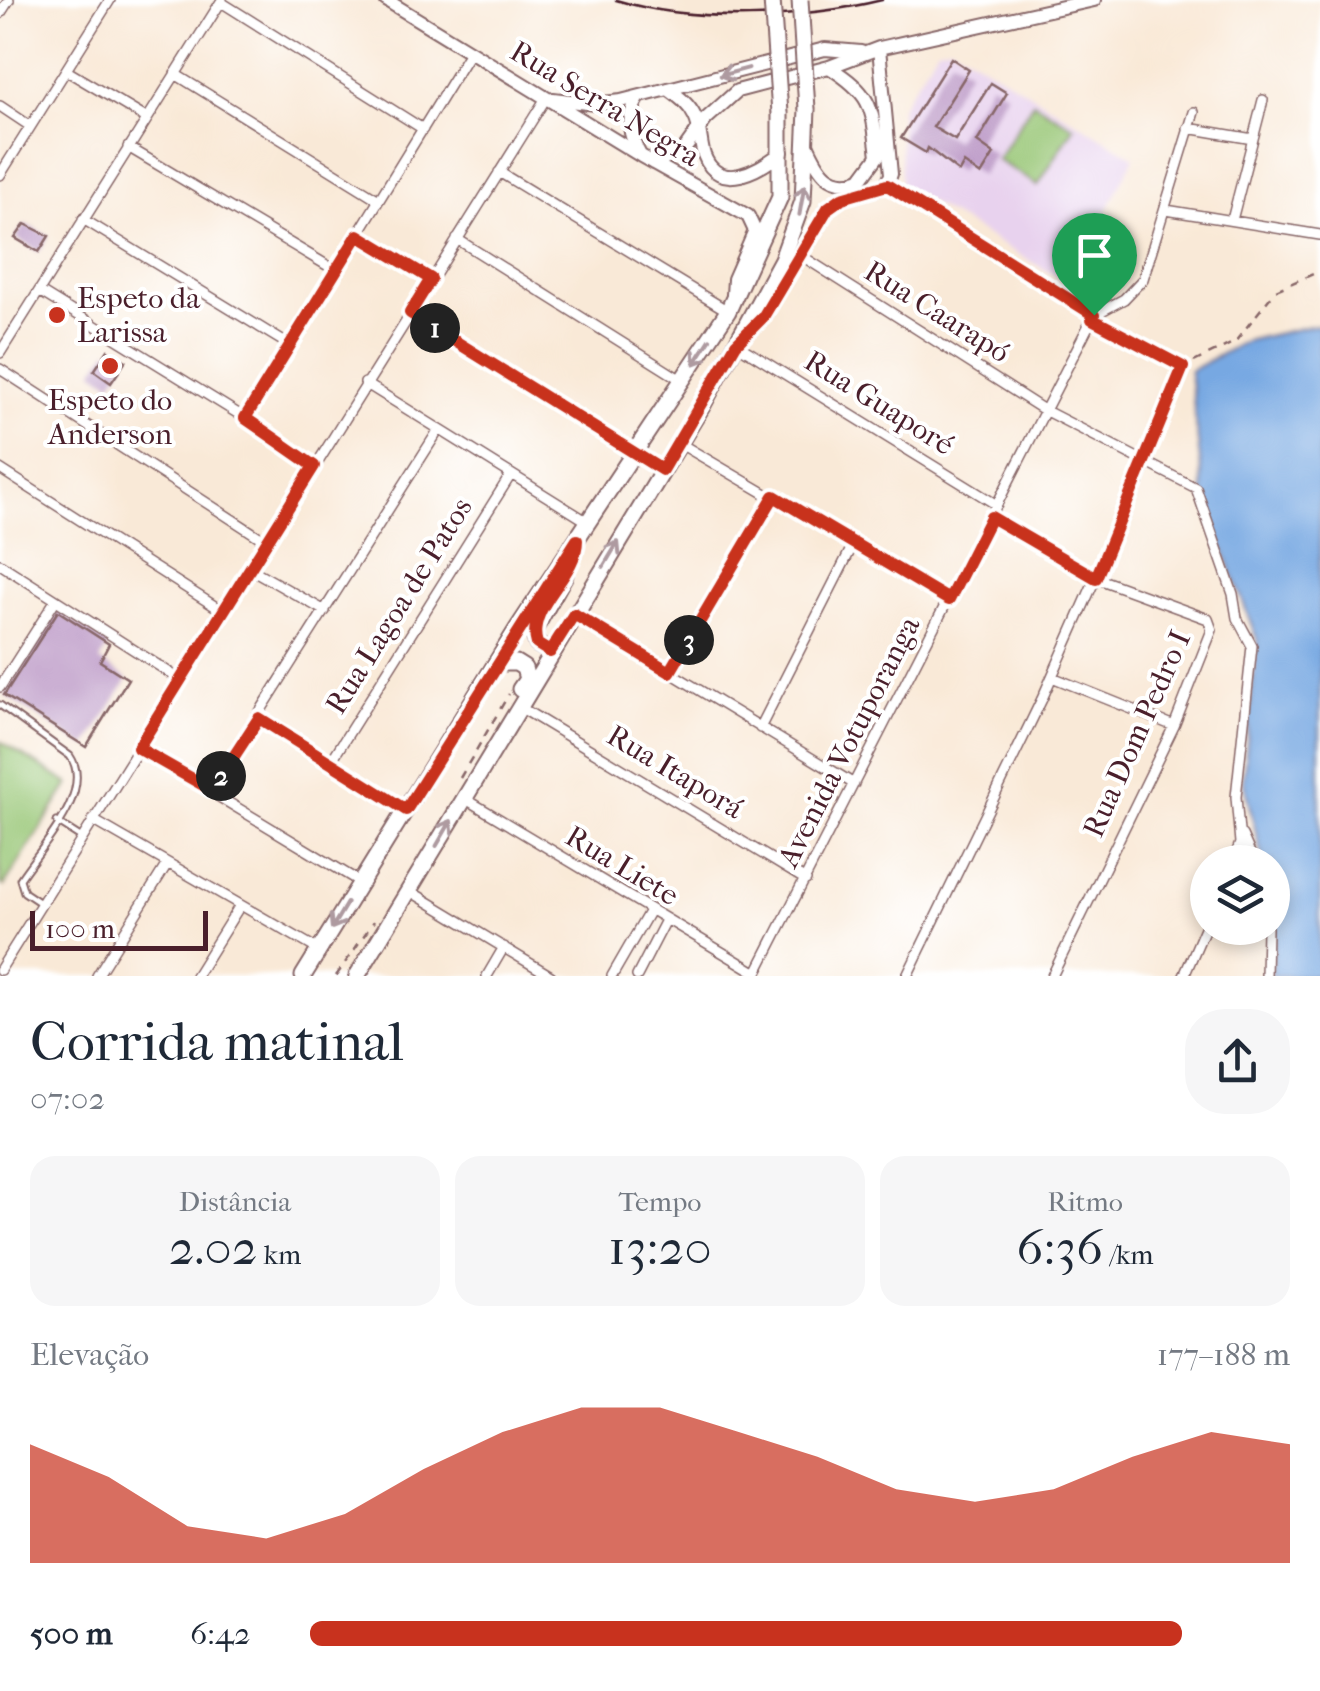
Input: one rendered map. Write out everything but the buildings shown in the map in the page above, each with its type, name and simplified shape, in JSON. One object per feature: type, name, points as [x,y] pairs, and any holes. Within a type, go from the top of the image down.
[{"type":"main road","name":"Rua Serra Negra","points":[[386,0],[647,160],[748,216],[756,231],[734,279],[731,306]]},
{"type":"main road","points":[[303,976],[496,663],[731,306],[775,214],[782,152],[772,0]]},
{"type":"main road","points":[[357,976],[679,443],[795,232],[803,202],[807,144],[800,0]]},
{"type":"main road","points":[[639,97],[630,114],[630,129],[647,160],[684,150],[699,127],[737,91],[829,67],[878,48],[1094,0]]},
{"type":"main road","points":[[736,344],[763,317],[834,202],[887,185],[891,174],[878,48]]},
{"type":"main road","points":[[546,98],[595,104],[639,97],[825,49],[863,52]]},
{"type":"main road","points":[[807,144],[822,174],[840,183],[861,179],[878,156],[867,98],[857,85],[829,67]]},
{"type":"main road","points":[[668,89],[688,105],[699,127],[705,158],[722,175],[750,174],[782,152]]},
{"type":"main road","points":[[550,652],[537,644],[536,621],[577,556],[577,540]]},
{"type":"main road","points":[[468,792],[476,766],[526,679],[524,668],[516,663],[496,663]]},
{"type":"street","points":[[0,14],[9,0]]},
{"type":"street","points":[[0,175],[110,0]]},
{"type":"street","points":[[0,353],[222,1],[423,129]]},
{"type":"street","points":[[245,418],[470,52]]},
{"type":"street","points":[[67,71],[146,118]]},
{"type":"street","points":[[174,74],[378,200]]},
{"type":"street","points":[[0,970],[546,98]]},
{"type":"street","points":[[1232,220],[1263,100]]},
{"type":"street","points":[[0,106],[30,126]]},
{"type":"street","points":[[1093,317],[1124,299],[1143,278],[1194,112]]},
{"type":"street","points":[[1188,128],[1253,139]]},
{"type":"street","points":[[128,147],[335,270]]},
{"type":"street","points":[[499,172],[731,306]]},
{"type":"street","points":[[887,185],[1093,317],[1183,367]]},
{"type":"street","points":[[1166,210],[1320,236]]},
{"type":"street","points":[[84,219],[289,346]]},
{"type":"street","points":[[358,235],[431,279]]},
{"type":"street","points":[[457,240],[683,381]]},
{"type":"street","name":"Rua Caarapó","points":[[802,256],[1044,410],[1200,493],[1237,618],[1250,636],[1236,797],[1240,833]]},
{"type":"street","points":[[38,291],[245,418],[314,466]]},
{"type":"street","points":[[410,313],[662,470]]},
{"type":"street","name":"Avenida Votuporanga","points":[[756,974],[1093,317]]},
{"type":"street","points":[[0,329],[10,335]]},
{"type":"street","name":"Rua Guaporé","points":[[736,344],[996,504]]},
{"type":"street","points":[[0,369],[268,542]]},
{"type":"street","points":[[365,383],[588,522]]},
{"type":"street","points":[[212,790],[438,431]]},
{"type":"street","points":[[679,443],[949,600]]},
{"type":"street","points":[[907,976],[1052,677],[1146,464]]},
{"type":"street","points":[[0,469],[224,612]]},
{"type":"street","name":"Rua Lagoa de Patos","points":[[330,764],[510,476]]},
{"type":"street","points":[[670,672],[774,496]]},
{"type":"street","points":[[991,517],[1096,578]]},
{"type":"street","points":[[760,728],[854,544]]},
{"type":"street","points":[[0,564],[181,680]]},
{"type":"street","points":[[251,569],[325,611]]},
{"type":"street","name":"Rua Dom Pedro I","points":[[1052,976],[1174,726],[1212,630],[1208,619],[1096,578]]},
{"type":"street","points":[[0,686],[55,601]]},
{"type":"street","points":[[574,614],[854,784]]},
{"type":"street","points":[[1052,677],[1174,726]]},
{"type":"street","name":"Rua Itaporá","points":[[518,706],[806,880]]},
{"type":"street","points":[[259,718],[406,810]]},
{"type":"street","points":[[138,748],[360,882]]},
{"type":"street","name":"Rua Liete","points":[[468,792],[665,922],[756,974]]},
{"type":"street","points":[[93,820],[238,907],[319,950]]},
{"type":"street","points":[[1237,845],[1240,833]]},
{"type":"street","points":[[1240,833],[1246,845]]},
{"type":"street","points":[[97,976],[167,864]]},
{"type":"street","points":[[410,891],[551,976]]},
{"type":"street","points":[[196,976],[238,907]]},
{"type":"street","points":[[612,976],[650,912]]},
{"type":"street","points":[[637,976],[665,922]]},
{"type":"street","points":[[1184,976],[1198,945]]},
{"type":"street","points":[[1266,976],[1267,945]]},
{"type":"street","points":[[487,976],[504,947]]},
{"type":"lane","points":[[0,706],[70,756],[77,766],[75,794],[20,879],[24,892],[42,904]]},
{"type":"lane","points":[[57,822],[82,838]]},
{"type":"path","points":[[1146,464],[1183,367],[1236,342],[1276,290],[1320,270]]},
{"type":"shaded area","points":[[950,45],[1134,157],[1070,284],[901,186],[900,108],[938,48]]},
{"type":"green space","points":[[1033,102],[1074,127],[1038,185],[997,160]]},
{"type":"green space","points":[[0,741],[69,784],[4,886],[0,883]]},
{"type":"water","points":[[1320,327],[1320,976],[1271,976],[1274,945],[1290,945],[1290,845],[1259,845],[1243,780],[1257,640],[1204,497],[1190,371],[1245,341]]},
{"type":"tram line","points":[[616,0],[646,8],[714,16],[784,15],[882,0]]},
{"type":"place","name":"Espeto da Larissa","points":[[57,315]]},
{"type":"place","name":"Espeto do Anderson","points":[[110,366]]},
{"type":"route","points":[[887,185],[1094,315],[1092,319],[1183,367],[1096,578],[991,517],[949,600],[774,496],[670,672],[574,614],[550,652],[537,644],[533,632],[536,621],[577,556],[577,540],[406,810],[259,718],[212,790],[138,748],[314,466],[245,418],[358,235],[431,279],[410,313],[662,470],[736,344],[763,317],[828,208],[842,198],[887,185]]}]
